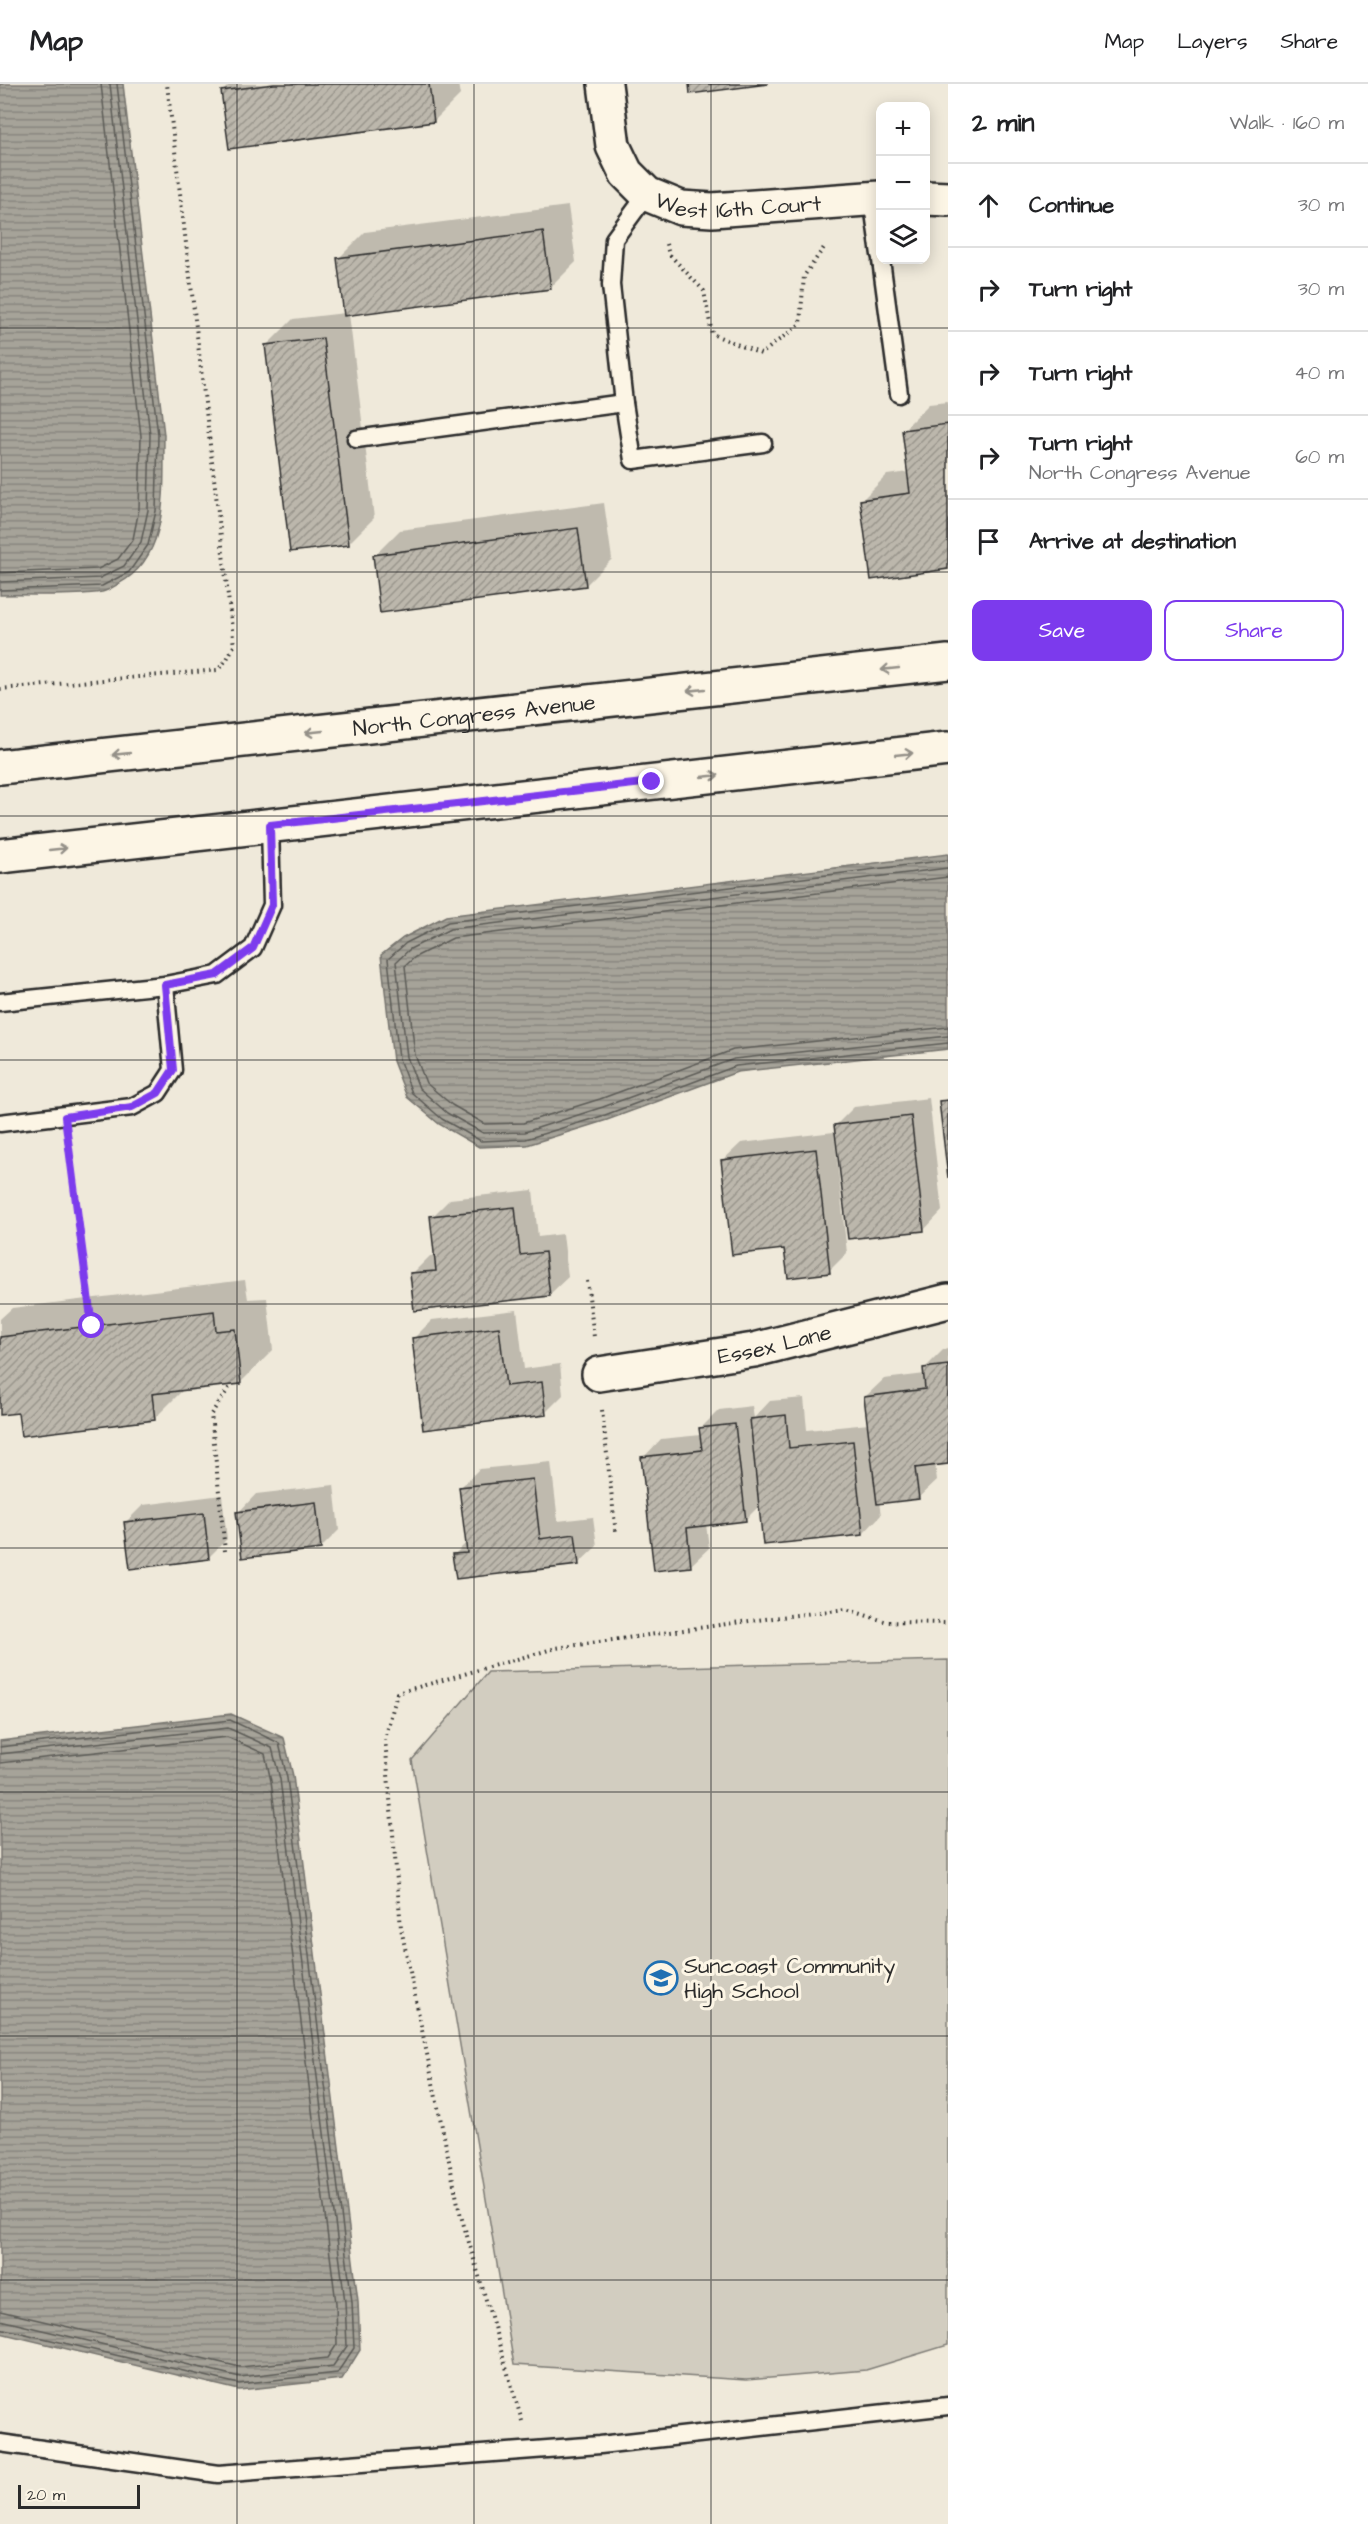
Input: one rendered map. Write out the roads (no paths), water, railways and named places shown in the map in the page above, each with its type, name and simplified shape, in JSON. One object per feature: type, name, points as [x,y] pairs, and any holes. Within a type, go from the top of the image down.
[{"type":"street","name":"West 16th Court","points":[[605,84],[613,146],[626,173],[647,194],[681,208],[712,210],[876,198]]},
{"type":"street","points":[[930,198],[948,199]]},
{"type":"street","name":"North Congress Avenue","points":[[0,767],[948,662]]},
{"type":"street","points":[[0,856],[948,749]]},
{"type":"street","name":"Essex Lane","points":[[598,1374],[754,1350],[948,1301]]},
{"type":"lane","points":[[647,194],[614,239],[611,285],[624,403],[633,460],[763,443]]},
{"type":"lane","points":[[882,264],[899,394]]},
{"type":"lane","points":[[356,439],[624,403]]},
{"type":"lane","points":[[0,1002],[165,985],[217,975],[253,948],[272,905],[270,825]]},
{"type":"lane","points":[[0,1123],[65,1117],[132,1107],[158,1093],[173,1070],[165,985]]},
{"type":"lane","points":[[0,2443],[218,2474],[600,2445],[948,2406]]},
{"type":"water","points":[[0,84],[123,84],[164,435],[164,476],[156,538],[147,556],[135,572],[102,592],[64,595],[0,595]]},
{"type":"water","points":[[948,854],[948,1049],[737,1072],[607,1120],[527,1145],[479,1147],[439,1124],[407,1097],[393,1061],[381,955],[403,938],[446,916]]},
{"type":"water","points":[[231,1714],[284,1738],[293,1776],[358,2301],[360,2350],[342,2379],[239,2390],[0,2333],[0,1741]]},
{"type":"place","name":"Suncoast Community High School","points":[[661,1978]]}]
